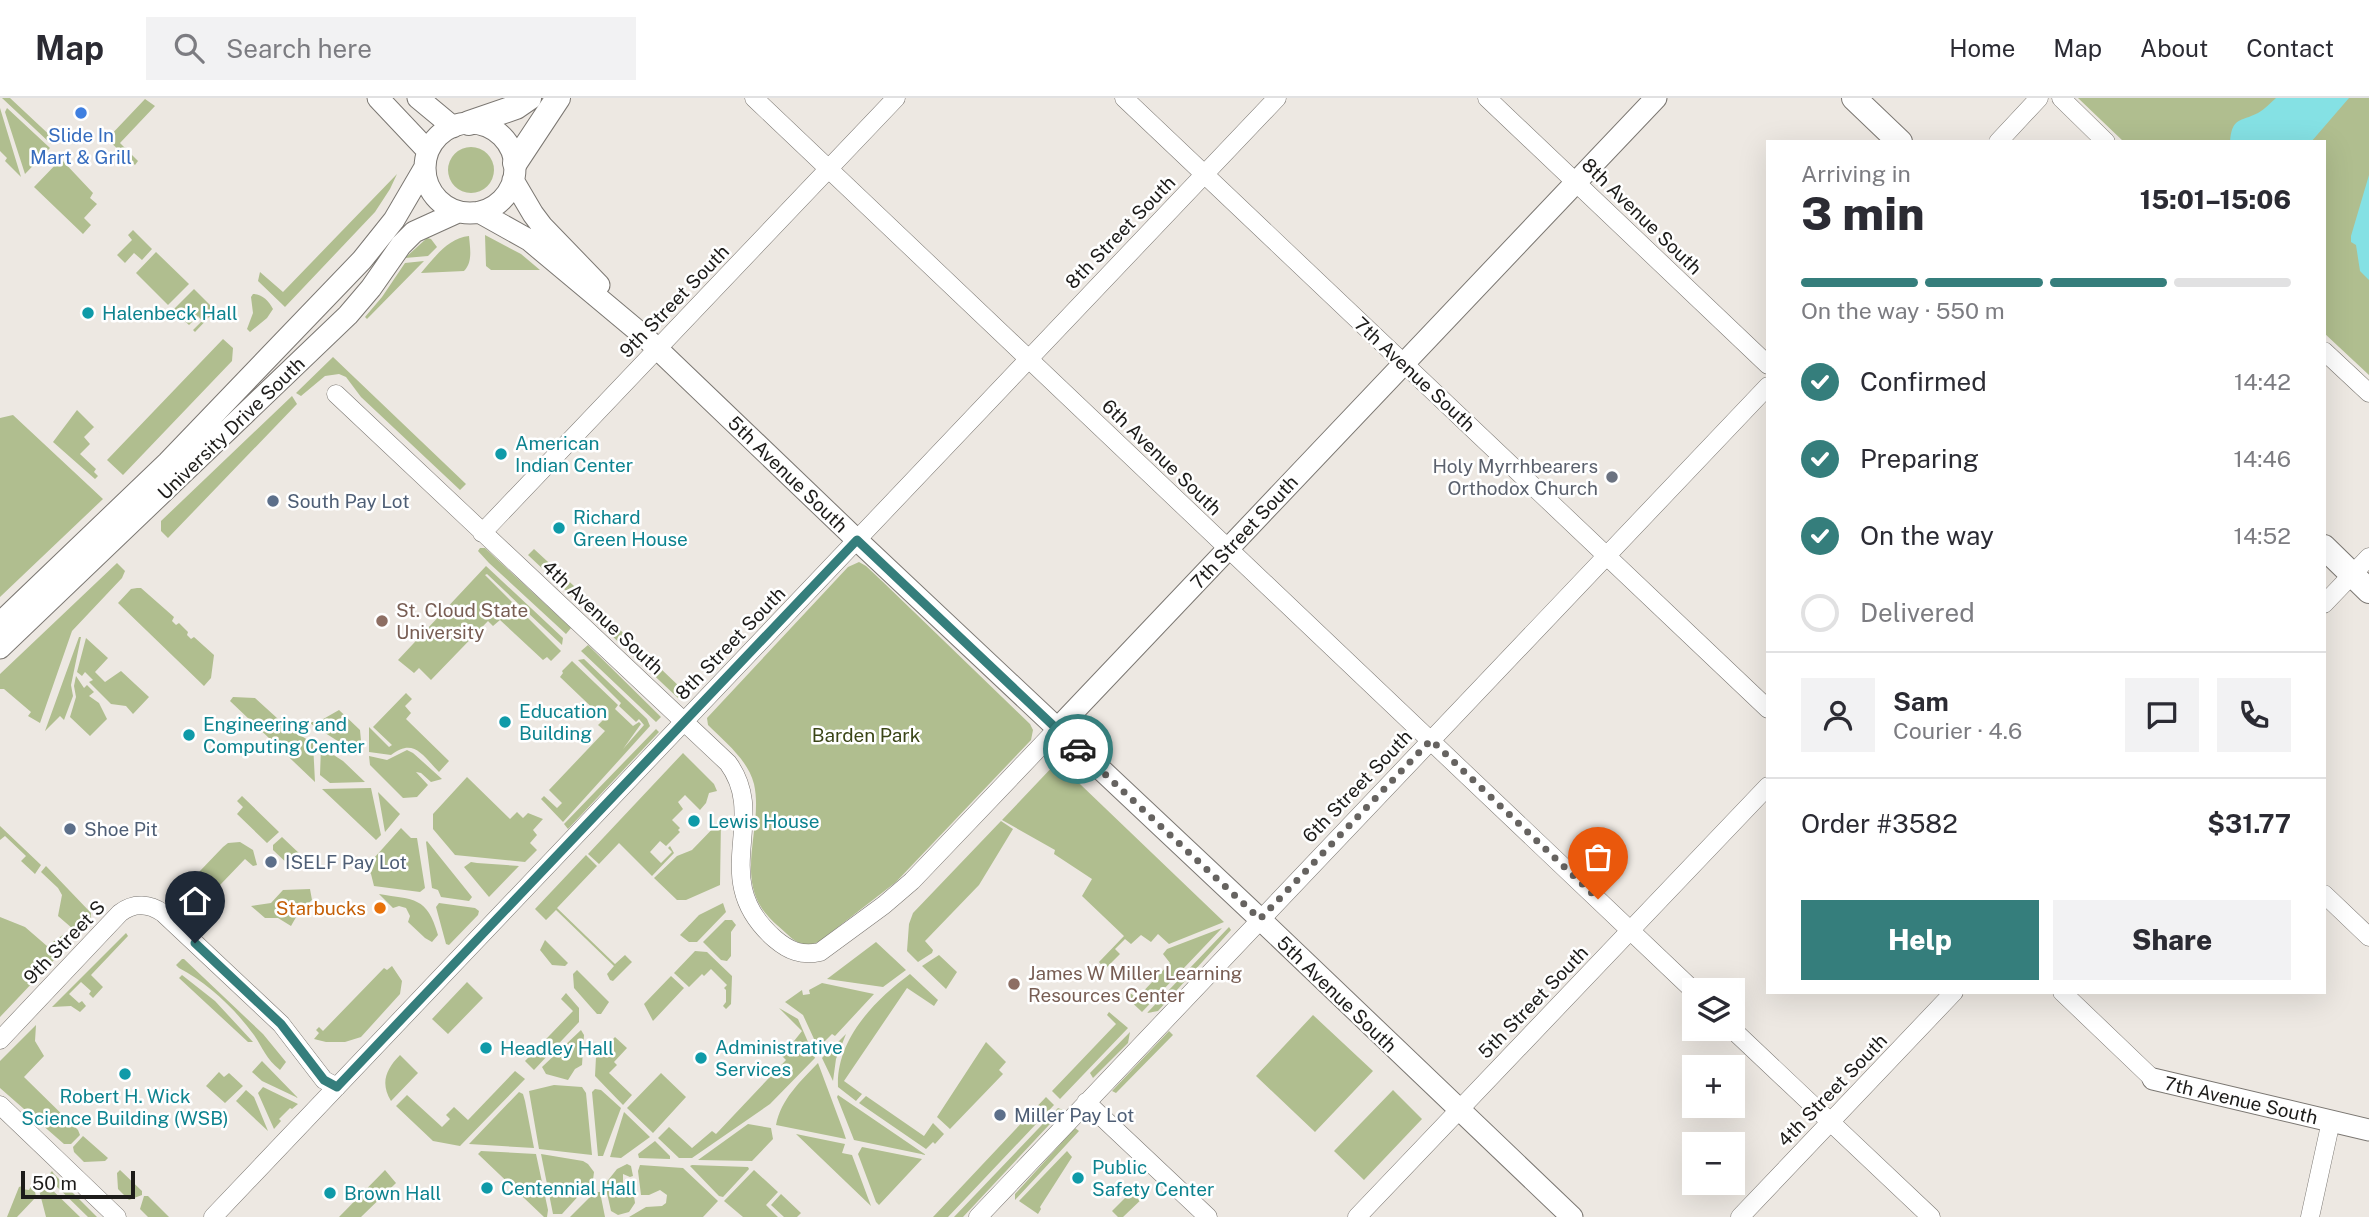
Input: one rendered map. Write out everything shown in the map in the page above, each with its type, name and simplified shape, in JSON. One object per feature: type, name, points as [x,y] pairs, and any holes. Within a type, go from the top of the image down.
[{"type":"main road","points":[[461,125],[516,107],[529,98]]},
{"type":"main road","points":[[514,171],[558,98]]},
{"type":"main road","points":[[1854,98],[1898,140]]},
{"type":"main road","points":[[2326,548],[2363,574]]},
{"type":"street","points":[[378,98],[427,160]]},
{"type":"street","points":[[418,98],[461,125]]},
{"type":"street","name":"6th Avenue South","points":[[754,98],[1682,979]]},
{"type":"street","name":"9th Street South","points":[[482,533],[651,343],[828,169],[896,98]]},
{"type":"street","name":"7th Avenue South","points":[[1124,98],[1766,707]]},
{"type":"street","name":"8th Street South","points":[[213,1217],[1277,98]]},
{"type":"street","name":"8th Avenue South","points":[[1487,98],[1766,363]]},
{"type":"street","name":"7th Street South","points":[[820,952],[905,887],[1656,98]]},
{"type":"street","points":[[2000,140],[2039,98]]},
{"type":"street","points":[[2061,98],[2104,140]]},
{"type":"street","points":[[461,125],[482,125],[495,130],[511,150],[514,171],[509,191],[491,208],[469,212],[445,205],[434,195],[427,182],[427,160],[434,141],[461,125]]},
{"type":"street","name":"University Drive South","points":[[0,623],[168,462],[362,260],[394,220],[427,160]]},
{"type":"street","name":"5th Avenue South","points":[[514,171],[533,214],[542,226],[579,262],[651,343]]},
{"type":"street","name":"University Drive South","points":[[0,648],[348,315],[414,232],[469,212]]},
{"type":"street","name":"5th Avenue South","points":[[469,212],[529,240],[651,343],[1572,1217]]},
{"type":"street","points":[[2326,353],[2369,393]]},
{"type":"street","name":"6th Street South","points":[[978,1217],[1766,388]]},
{"type":"street","name":"4th Avenue South","points":[[336,394],[728,763],[742,788],[741,876],[745,899],[756,920],[778,942],[795,953],[820,952]]},
{"type":"street","points":[[2326,602],[2363,574]]},
{"type":"street","name":"5th Street South","points":[[1357,1217],[1766,788]]},
{"type":"street","points":[[2326,896],[2369,937]]},
{"type":"street","name":"9th Street S","points":[[0,1040],[120,913],[147,905],[163,914],[281,1024],[324,1080],[337,1087]]},
{"type":"street","name":"4th Street South","points":[[1740,1217],[1952,994]]},
{"type":"street","name":"7th Avenue South","points":[[2064,994],[2153,1079],[2369,1130]]},
{"type":"street","points":[[1745,1041],[1931,1217]]},
{"type":"street","points":[[1086,1102],[1208,1217]]},
{"type":"street","points":[[0,1105],[117,1217]]},
{"type":"street","points":[[2310,1217],[2332,1121]]},
{"type":"green space","points":[[2,98],[10,98],[56,141],[51,144]]},
{"type":"green space","points":[[2078,98],[2369,98],[2369,375],[2326,335],[2326,140],[2122,140]]},
{"type":"green space","points":[[145,99],[155,106],[120,143],[138,161],[135,165],[107,139]]},
{"type":"green space","points":[[0,108],[21,177],[5,161],[7,158],[0,151]]},
{"type":"green space","points":[[7,108],[50,148],[25,174],[5,112]]},
{"type":"green space","points":[[471,147],[487,154],[494,170],[487,186],[471,193],[455,186],[448,170],[455,154]]},
{"type":"green space","points":[[61,159],[93,193],[90,198],[97,204],[84,218],[91,225],[83,234],[34,187]]},
{"type":"green space","points":[[397,174],[375,212],[285,307],[258,281],[260,272],[283,292]]},
{"type":"green space","points":[[133,230],[152,249],[142,260],[134,253],[125,263],[117,255],[132,240],[128,235]]},
{"type":"green space","points":[[485,235],[521,254],[540,270],[491,270],[486,266]]},
{"type":"green space","points":[[469,236],[470,259],[464,271],[421,273],[448,245]]},
{"type":"green space","points":[[427,238],[437,247],[428,256],[405,258]]},
{"type":"green space","points":[[156,252],[189,284],[168,305],[136,273]]},
{"type":"green space","points":[[424,261],[367,319],[365,317],[405,263]]},
{"type":"green space","points":[[194,289],[214,312],[195,332],[193,330],[202,321],[198,316],[189,325],[173,310]]},
{"type":"green space","points":[[253,294],[265,298],[273,309],[267,318],[250,332],[247,329],[253,313]]},
{"type":"green space","points":[[223,339],[233,348],[232,361],[123,475],[107,460]]},
{"type":"green space","points":[[333,357],[466,484],[460,490],[361,397],[346,377],[339,374],[325,376],[301,396],[296,393]]},
{"type":"green space","points":[[292,396],[297,404],[168,538],[161,531],[161,521]]},
{"type":"green space","points":[[77,410],[94,427],[84,437],[90,444],[80,454],[96,469],[94,472],[98,476],[95,479],[53,442]]},
{"type":"green space","points":[[13,415],[103,499],[0,597],[0,418]]},
{"type":"green space","points":[[485,548],[571,628],[566,634],[489,563],[478,551]]},
{"type":"green space","points":[[534,549],[587,598],[581,605],[528,555]]},
{"type":"green space","name":"Barden Park","points":[[859,562],[882,581],[1030,724],[1033,730],[1031,740],[896,882],[820,941],[802,944],[766,914],[754,893],[751,862],[756,815],[754,784],[747,767],[708,725],[707,718],[848,567]]},
{"type":"green space","points":[[117,563],[125,571],[122,578],[72,631],[40,723],[28,716],[31,712],[4,689],[0,689],[0,674]]},
{"type":"green space","points":[[486,566],[563,638],[562,645],[485,575],[561,651],[551,661],[547,657],[543,660],[500,620],[493,626],[488,621],[431,680],[419,668],[414,673],[398,660]]},
{"type":"green space","points":[[141,588],[174,617],[172,621],[176,625],[179,623],[191,639],[194,637],[214,655],[211,678],[204,686],[118,603],[131,589]]},
{"type":"green space","points":[[589,600],[615,625],[608,632],[583,607]]},
{"type":"green space","points":[[617,627],[682,689],[684,692],[678,698],[610,634]]},
{"type":"green space","points":[[79,637],[71,685],[73,696],[64,720],[60,716],[45,731]]},
{"type":"green space","points":[[86,638],[108,658],[95,672],[105,682],[121,671],[149,697],[133,714],[126,706],[111,704],[89,682],[93,680],[85,672],[82,676],[77,672]]},
{"type":"green space","points":[[588,645],[661,717],[656,722],[581,651]]},
{"type":"green space","points":[[584,659],[647,719],[650,726],[563,822],[541,799],[544,796],[557,808],[562,803],[549,790],[605,731],[598,725],[604,719],[560,677],[562,671],[572,661],[618,705],[615,709],[633,726],[639,722],[641,724],[623,749],[644,725],[639,719],[636,722],[619,706],[621,703],[578,660]]},
{"type":"green space","points":[[76,676],[84,688],[87,685],[94,692],[89,696],[99,703],[107,719],[90,736],[70,717],[76,697]]},
{"type":"green space","points":[[406,693],[412,699],[405,706],[411,713],[406,719],[449,761],[439,772],[412,748],[399,750],[391,755],[369,752],[369,727],[389,747],[392,745],[373,727]]},
{"type":"green space","points":[[233,697],[255,698],[288,728],[313,743],[315,782],[230,701]]},
{"type":"green space","points":[[339,710],[360,730],[362,751],[347,747],[308,722],[318,722]]},
{"type":"green space","points":[[656,729],[659,732],[568,829],[564,824]]},
{"type":"green space","points":[[321,747],[343,761],[365,782],[330,783],[320,775]]},
{"type":"green space","points":[[407,750],[442,779],[431,782],[416,772],[428,785],[417,797],[403,798],[370,765],[369,756],[387,760]]},
{"type":"green space","points":[[683,753],[714,784],[717,791],[709,793],[700,810],[685,795],[678,802],[683,809],[672,820],[680,828],[680,832],[666,846],[660,841],[650,852],[661,863],[672,852],[668,848],[670,846],[674,853],[652,876],[619,843],[599,864],[588,854]]},
{"type":"green space","points":[[1057,762],[1224,922],[1169,944],[1158,934],[1151,942],[1141,935],[1131,944],[1125,939],[1115,949],[1120,954],[1105,969],[1099,962],[1124,936],[1082,896],[1092,879],[1054,854],[1055,850],[1002,820]]},
{"type":"green space","points":[[467,777],[510,819],[517,812],[523,818],[528,813],[543,819],[533,830],[537,835],[530,843],[537,850],[525,862],[455,855],[433,829],[433,814]]},
{"type":"green space","points":[[371,788],[381,835],[376,840],[322,789]]},
{"type":"green space","points":[[378,792],[400,814],[385,832]]},
{"type":"green space","points":[[242,796],[279,832],[267,843],[237,814],[243,807],[237,801]]},
{"type":"green space","points":[[721,820],[720,885],[686,900],[677,900],[654,878],[677,856],[692,850]]},
{"type":"green space","points":[[1001,821],[1013,829],[979,885],[925,941],[933,950],[932,953],[918,962],[907,951],[909,924],[913,913]]},
{"type":"green space","points":[[0,826],[41,865],[35,874],[21,861],[26,856],[5,836],[0,840]]},
{"type":"green space","points":[[401,828],[411,838],[417,838],[425,888],[420,892],[374,886],[366,867]]},
{"type":"green space","points":[[282,837],[302,856],[293,869],[273,850],[273,845]]},
{"type":"green space","points":[[427,841],[472,897],[469,901],[441,897],[438,890],[432,888]]},
{"type":"green space","points":[[240,842],[253,850],[257,865],[253,866],[245,859],[196,910],[203,918],[197,926],[194,923],[194,915],[175,897],[223,847],[228,843]]},
{"type":"green space","points":[[586,855],[597,866],[557,908],[615,964],[625,955],[632,962],[613,981],[607,974],[614,966],[556,910],[546,920],[535,909]]},
{"type":"green space","points":[[471,862],[519,866],[489,897],[464,867]]},
{"type":"green space","points":[[46,866],[91,913],[90,924],[80,935],[58,916],[62,895],[41,872]]},
{"type":"green space","points":[[310,889],[312,900],[299,912],[291,926],[278,918],[265,918],[251,906],[271,903],[283,890]]},
{"type":"green space","points":[[379,894],[410,899],[424,906],[438,935],[432,942],[425,938],[408,922],[410,916],[406,908],[393,908]]},
{"type":"green space","points":[[439,903],[475,908],[479,911],[449,945],[446,944],[436,907]]},
{"type":"green space","points":[[723,903],[726,912],[697,942],[689,942],[680,935],[699,915]]},
{"type":"green space","points":[[0,917],[25,927],[47,946],[63,935],[71,942],[0,1017]]},
{"type":"green space","points":[[725,920],[732,920],[736,925],[731,932],[731,956],[727,961],[721,960],[703,942]]},
{"type":"green space","points":[[1229,927],[1231,930],[1158,1011],[1147,1013]]},
{"type":"green space","points":[[1222,928],[1142,1012],[1125,996],[1130,993],[1137,998],[1170,963],[1163,954],[1167,949]]},
{"type":"green space","points":[[126,933],[128,936],[91,975],[103,987],[93,998],[89,994],[91,991],[81,982],[69,994],[86,1006],[80,1012],[71,1006],[52,1007]]},
{"type":"green space","points":[[545,940],[568,963],[565,966],[552,965],[540,950]]},
{"type":"green space","points":[[876,942],[906,970],[883,987],[827,979]]},
{"type":"green space","points":[[695,951],[707,952],[732,976],[731,1004],[726,1009],[723,1006],[726,1002],[724,988],[727,985],[711,969],[689,987],[674,973]]},
{"type":"green space","points":[[939,955],[957,972],[946,989],[922,966]]},
{"type":"green space","points":[[182,959],[263,1034],[286,1062],[280,1070],[271,1062],[254,1035],[230,1006],[176,965]]},
{"type":"green space","points":[[392,966],[402,981],[400,994],[361,1037],[345,1042],[314,1039],[319,1033],[316,1030],[319,1027],[323,1031],[384,968],[387,970]]},
{"type":"green space","points":[[577,970],[609,1002],[601,1014],[597,1014],[574,988],[573,974]]},
{"type":"green space","points":[[910,974],[938,1000],[934,1006],[907,988],[844,1081],[862,1094],[856,1101],[838,1087],[843,1053],[860,1022],[871,1009]]},
{"type":"green space","points":[[182,975],[215,1001],[253,1042],[248,1042],[179,978]]},
{"type":"green space","points":[[671,976],[684,988],[653,1021],[644,1004]]},
{"type":"green space","points":[[467,982],[483,998],[448,1034],[432,1019]]},
{"type":"green space","points":[[822,983],[874,994],[835,1036],[832,1034],[821,1045],[824,1048],[820,1052],[803,1015],[785,1002],[802,990],[803,995],[810,994],[809,990]]},
{"type":"green space","points":[[566,993],[579,1008],[579,1022],[534,1070],[525,1061],[573,1011],[561,999]]},
{"type":"green space","points":[[779,1008],[798,1019],[815,1058],[770,1104],[692,1158],[679,1158],[658,1138],[669,1127],[692,1148],[712,1131],[716,1134],[786,1060],[782,1056],[802,1031]]},
{"type":"green space","points":[[1109,1012],[1128,1028],[1060,1099],[1052,1091],[1116,1024],[1107,1015]]},
{"type":"green space","points":[[1313,1015],[1373,1071],[1315,1132],[1256,1076]]},
{"type":"green space","points":[[36,1025],[35,1041],[44,1056],[24,1077],[78,1130],[80,1135],[71,1144],[64,1144],[0,1088],[0,1061]]},
{"type":"green space","points":[[581,1030],[584,1035],[582,1065],[575,1069],[568,1080],[546,1074],[542,1067]]},
{"type":"green space","points":[[1169,1031],[1173,1035],[1116,1093],[1112,1091]]},
{"type":"green space","points":[[1130,1032],[1128,1043],[1093,1078],[1090,1073]]},
{"type":"green space","points":[[846,1034],[836,1059],[833,1081],[822,1058]]},
{"type":"green space","points":[[615,1037],[627,1048],[614,1062],[617,1065],[609,1073],[632,1095],[623,1105],[595,1076],[596,1057]]},
{"type":"green space","points":[[986,1042],[1006,1062],[999,1070],[1003,1074],[950,1129],[937,1117]]},
{"type":"green space","points":[[400,1055],[418,1073],[391,1101],[385,1082],[391,1066]]},
{"type":"green space","points":[[262,1061],[298,1098],[262,1081],[252,1072]]},
{"type":"green space","points":[[818,1063],[846,1139],[776,1125],[787,1099]]},
{"type":"green space","points":[[515,1071],[525,1079],[460,1146],[433,1141],[396,1106],[407,1095],[442,1127],[450,1119],[446,1115],[454,1107],[468,1120]]},
{"type":"green space","points":[[219,1072],[224,1077],[229,1073],[243,1086],[225,1103],[206,1086]]},
{"type":"green space","points":[[661,1073],[686,1097],[653,1133],[627,1108]]},
{"type":"green space","points":[[554,1085],[582,1087],[586,1093],[592,1155],[539,1149],[529,1091]]},
{"type":"green space","points":[[263,1087],[298,1104],[279,1119],[281,1121],[274,1129],[258,1093]]},
{"type":"green space","points":[[595,1089],[601,1090],[621,1108],[603,1156],[598,1156],[592,1092]]},
{"type":"green space","points":[[246,1090],[254,1097],[268,1131],[236,1101]]},
{"type":"green space","points":[[1393,1090],[1422,1119],[1364,1180],[1334,1151]]},
{"type":"green space","points":[[519,1092],[523,1094],[525,1101],[534,1148],[469,1144]]},
{"type":"green space","points":[[838,1095],[926,1155],[854,1140]]},
{"type":"green space","points":[[866,1096],[924,1136],[933,1123],[944,1134],[926,1149],[859,1103]]},
{"type":"green space","points":[[1046,1097],[1054,1105],[948,1217],[933,1217]]},
{"type":"green space","points":[[1058,1108],[1063,1110],[963,1217],[954,1217]]},
{"type":"green space","points":[[624,1112],[650,1137],[621,1158],[610,1157]]},
{"type":"green space","points":[[748,1124],[771,1128],[773,1139],[752,1161],[698,1160]]},
{"type":"green space","points":[[1075,1128],[1079,1131],[1015,1200],[1015,1194]]},
{"type":"green space","points":[[796,1134],[845,1144],[842,1153],[852,1155],[871,1206]]},
{"type":"green space","points":[[83,1136],[108,1158],[105,1161],[84,1162],[74,1152],[73,1147]]},
{"type":"green space","points":[[655,1141],[670,1159],[639,1158],[638,1154]]},
{"type":"green space","points":[[862,1147],[922,1159],[879,1205],[858,1154]]},
{"type":"green space","points":[[481,1151],[536,1154],[548,1210],[547,1217],[478,1154]]},
{"type":"green space","points":[[1067,1151],[1072,1157],[1038,1214],[1019,1201]]},
{"type":"green space","points":[[541,1154],[583,1161],[594,1172],[593,1180],[562,1214],[553,1214]]},
{"type":"green space","points":[[627,1164],[631,1166],[633,1176],[623,1174],[623,1187],[633,1189],[635,1203],[629,1212],[618,1215],[611,1211],[605,1184],[617,1169]]},
{"type":"green space","points":[[640,1165],[683,1168],[718,1201],[703,1217],[629,1217],[646,1207],[662,1206],[666,1203],[667,1195],[660,1190],[641,1195],[638,1171]]},
{"type":"green space","points":[[690,1166],[749,1169],[723,1197]]},
{"type":"green space","points":[[120,1170],[142,1191],[142,1195],[129,1200],[118,1189],[117,1173]]},
{"type":"green space","points":[[385,1170],[396,1183],[361,1217],[339,1217]]},
{"type":"green space","points":[[754,1170],[778,1192],[766,1205],[778,1217],[743,1217],[724,1201]]},
{"type":"green space","points":[[52,1171],[97,1217],[88,1217],[47,1177]]},
{"type":"green space","points":[[43,1181],[80,1217],[46,1217],[38,1186]]},
{"type":"green space","points":[[1138,1185],[1147,1194],[1123,1217],[1118,1217],[1112,1211]]},
{"type":"green space","points":[[22,1186],[22,1189],[29,1190],[34,1186],[36,1197],[17,1217],[7,1217],[19,1187]]},
{"type":"green space","points":[[595,1192],[600,1192],[605,1217],[570,1217]]},
{"type":"green space","points":[[781,1194],[801,1213],[797,1217],[784,1217],[771,1205]]},
{"type":"green space","points":[[144,1196],[148,1196],[169,1217],[148,1217],[140,1209]]},
{"type":"water","points":[[2276,98],[2349,98],[2313,140],[2230,140],[2235,124],[2261,111]]},
{"type":"water","points":[[2369,175],[2369,280],[2360,271],[2356,245],[2351,242],[2351,236]]},
{"type":"way so far","points":[[1078,749],[1260,919],[1431,740],[1598,899]]},
{"type":"place","name":"Slide In Mart & Grill","points":[[81,113]]},
{"type":"place","name":"Halenbeck Hall","points":[[88,313]]},
{"type":"place","name":"American Indian Center","points":[[501,454]]},
{"type":"place","name":"Holy Myrrhbearers Orthodox Church","points":[[1612,477]]},
{"type":"place","name":"South Pay Lot","points":[[273,501]]},
{"type":"place","name":"Richard Green House","points":[[559,528]]},
{"type":"place","name":"St. Cloud State University","points":[[382,621]]},
{"type":"place","name":"Education Building","points":[[505,722]]},
{"type":"place","name":"Engineering and Computing Center","points":[[189,735]]},
{"type":"place","name":"Lewis House","points":[[694,821]]},
{"type":"place","name":"Shoe Pit","points":[[70,829]]},
{"type":"place","name":"ISELF Pay Lot","points":[[271,862]]},
{"type":"place","name":"Starbucks","points":[[380,908]]},
{"type":"place","name":"James W Miller Learning Resources Center","points":[[1014,984]]},
{"type":"place","name":"Headley Hall","points":[[486,1048]]},
{"type":"place","name":"Administrative Services","points":[[701,1058]]},
{"type":"place","name":"Robert H. Wick Science Building (WSB)","points":[[125,1074]]},
{"type":"place","name":"Miller Pay Lot","points":[[1000,1115]]},
{"type":"place","name":"Public Safety Center","points":[[1078,1178]]},
{"type":"place","name":"Centennial Hall","points":[[487,1188]]},
{"type":"place","name":"Brown Hall","points":[[330,1193]]},
{"type":"route","points":[[195,943],[281,1024],[324,1080],[337,1087],[857,540],[1078,749]]}]
